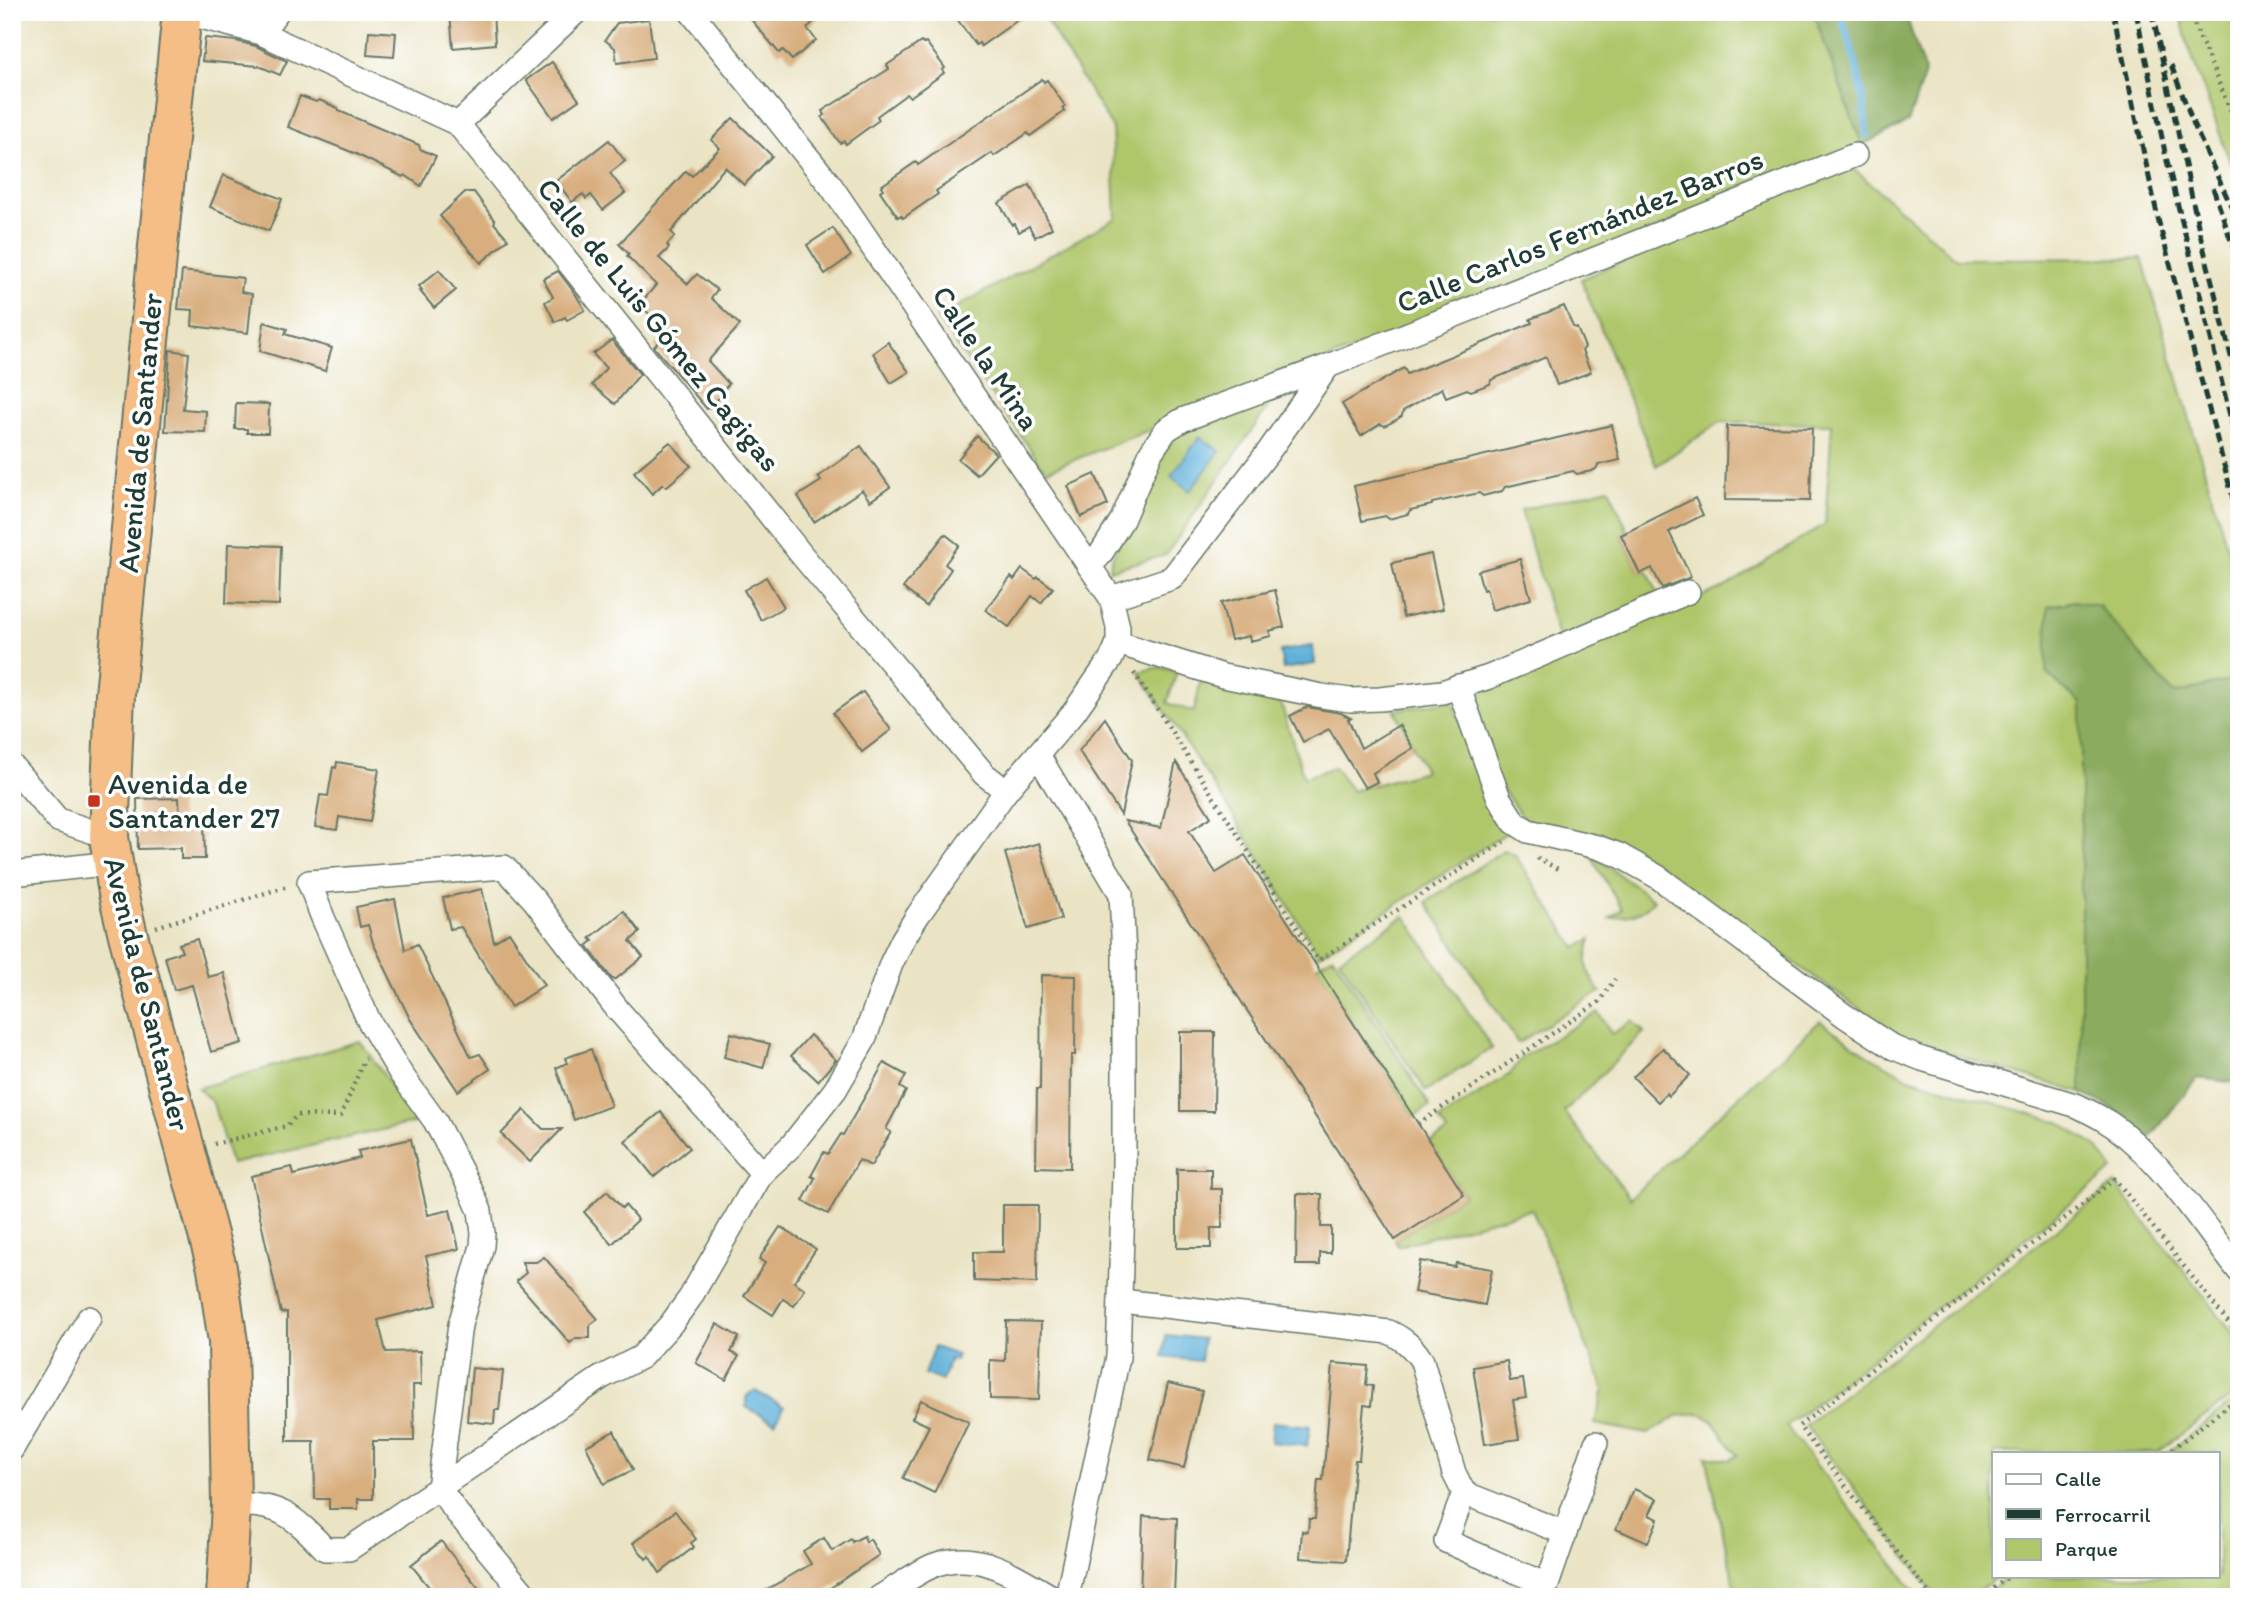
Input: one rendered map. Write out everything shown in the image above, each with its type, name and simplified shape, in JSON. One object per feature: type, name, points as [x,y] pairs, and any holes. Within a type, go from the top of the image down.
[{"type":"highway","name":"Avenida de Santander","points":[[182,13],[158,238],[116,695],[111,850],[128,935],[217,1268],[228,1342],[231,1505],[221,1596]]},
{"type":"street","points":[[261,33],[277,12]]},
{"type":"street","points":[[458,124],[576,12]]},
{"type":"street","name":"Calle la Mina","points":[[691,12],[831,186],[1111,598],[1125,646]]},
{"type":"street","name":"Calle de Luis Gómez Cagigas","points":[[182,13],[261,33],[458,124],[801,554],[984,774],[1006,791]]},
{"type":"street","name":"Calle Carlos Fernández Barros","points":[[1089,566],[1100,555],[1122,520],[1151,452],[1166,430],[1182,420],[1328,366],[1855,155]]},
{"type":"street","points":[[1111,598],[1172,578],[1269,452],[1328,366]]},
{"type":"street","points":[[231,1505],[253,1504],[275,1508],[299,1522],[324,1549],[349,1549],[602,1377],[641,1357],[690,1298],[762,1173],[791,1146],[854,1061],[903,939],[1006,791],[1073,712],[1111,659],[1125,646],[1223,676],[1350,700],[1380,699],[1442,692],[1489,677],[1689,592]]},
{"type":"street","points":[[1458,686],[1499,797],[1514,822],[1528,831],[1597,847],[1619,855],[1658,877],[1845,1016],[1894,1048],[1932,1063],[2078,1106],[2102,1118],[2122,1132],[2153,1161],[2239,1271]]},
{"type":"street","points":[[1038,755],[1121,894],[1124,956],[1124,1175],[1118,1357],[1067,1597]]},
{"type":"street","points":[[12,766],[58,820],[111,850]]},
{"type":"street","points":[[12,874],[111,850]]},
{"type":"street","points":[[527,1597],[439,1488],[460,1325],[482,1246],[480,1211],[435,1121],[401,1074],[369,1021],[309,882],[503,867],[535,901],[618,1010],[762,1173]]},
{"type":"street","points":[[1121,1301],[1389,1332],[1402,1338],[1422,1362],[1454,1473],[1464,1493],[1565,1533]]},
{"type":"street","points":[[12,1449],[89,1318]]},
{"type":"street","points":[[1464,1493],[1446,1541],[1545,1591],[1596,1443]]},
{"type":"street","points":[[880,1597],[932,1566],[968,1559],[989,1564],[1052,1597]]},
{"type":"path","points":[[2189,12],[2239,131]]},
{"type":"path","points":[[1125,646],[1131,670],[1316,961],[1505,842],[1515,847]]},
{"type":"path","points":[[1526,853],[1558,869]]},
{"type":"path","points":[[128,935],[285,886],[309,882]]},
{"type":"path","points":[[1418,1124],[1599,1002],[1615,979]]},
{"type":"path","points":[[186,1151],[287,1126],[298,1115],[341,1116],[363,1060],[384,1046]]},
{"type":"path","points":[[1932,1597],[1799,1426],[2115,1179],[2239,1335]]},
{"type":"path","points":[[2168,1452],[2239,1397]]},
{"type":"path","points":[[1983,1597],[2007,1578]]},
{"type":"green space","points":[[1041,12],[1813,12],[1862,145],[1046,471],[937,318],[1116,218],[1112,127]]},
{"type":"green space","points":[[1813,12],[1905,12],[1925,73],[1908,122],[1862,145]]},
{"type":"green space","points":[[2180,12],[2239,12],[2239,176],[2229,159],[2187,43]]},
{"type":"green space","points":[[1848,164],[1957,259],[2142,258],[2239,587],[2239,678],[2174,695],[2099,606],[2046,673],[2081,703],[2081,1093],[1905,1039],[1648,859],[1542,828],[1521,816],[1498,782],[1468,698],[1477,689],[1725,587],[1825,524],[1832,424],[1720,422],[1656,466],[1581,279]]},
{"type":"green space","points":[[1281,388],[1166,555],[1109,570],[1147,482],[1169,445],[1182,430],[1205,415]]},
{"type":"green space","points":[[1609,488],[1628,531],[1621,535],[1640,573],[1647,570],[1660,598],[1559,641],[1521,510]]},
{"type":"green space","points":[[2074,601],[2099,606],[2174,694],[2239,678],[2239,1083],[2197,1078],[2150,1138],[2109,1106],[2081,1093],[2081,703],[2046,673],[2048,606]]},
{"type":"green space","points":[[1159,667],[1177,672],[1167,703],[1194,712],[1201,679],[1279,697],[1304,778],[1334,767],[1352,791],[1425,771],[1395,710],[1452,701],[1499,828],[1509,831],[1319,955],[1226,804],[1139,672]]},
{"type":"green space","points":[[1504,850],[1515,855],[1576,948],[1591,939],[1587,967],[1601,992],[1518,1043],[1426,902]]},
{"type":"green space","points":[[1589,853],[1654,900],[1640,912],[1610,918],[1622,909]]},
{"type":"green space","points":[[1405,916],[1492,1048],[1426,1091],[1339,959]]},
{"type":"green space","points":[[1333,956],[1430,1106],[1414,1117],[1316,966]]},
{"type":"green space","points":[[1598,1012],[1612,1034],[1632,1021],[1644,1032],[1564,1112],[1630,1198],[1820,1021],[1865,1053],[1909,1078],[2059,1122],[2097,1147],[2113,1170],[1786,1426],[1919,1597],[1737,1597],[1706,1456],[1730,1460],[1737,1455],[1712,1421],[1700,1413],[1677,1416],[1648,1434],[1595,1424],[1604,1389],[1532,1209],[1398,1246],[1395,1240],[1464,1195],[1430,1143],[1447,1132],[1439,1120],[1510,1074],[1523,1057]]},
{"type":"green space","points":[[360,1041],[417,1122],[231,1164],[213,1103],[198,1088]]},
{"type":"green space","points":[[2115,1184],[2239,1340],[2239,1391],[2158,1452],[1992,1452],[1992,1578],[1995,1578],[1971,1597],[1937,1597],[1805,1425]]},
{"type":"green space","points":[[2239,1397],[2239,1597],[1989,1597],[1989,1592],[2006,1578],[2220,1578],[2220,1452],[2168,1452]]},
{"type":"water","points":[[1200,437],[1220,451],[1190,491],[1171,476]]},
{"type":"water","points":[[1313,646],[1315,664],[1283,669],[1280,651]]},
{"type":"water","points":[[1166,1335],[1203,1339],[1200,1361],[1163,1357]]},
{"type":"water","points":[[934,1347],[957,1355],[955,1361],[950,1359],[942,1381],[924,1374]]},
{"type":"water","points":[[755,1391],[784,1407],[775,1423],[746,1407],[746,1397]]},
{"type":"water","points":[[1273,1422],[1310,1426],[1307,1446],[1271,1442]]},
{"type":"building","points":[[450,12],[493,12],[495,44],[453,48]]},
{"type":"building","points":[[745,12],[825,12],[807,28],[816,40],[792,60],[783,50],[779,53]]},
{"type":"building","points":[[968,12],[1029,12],[981,46],[979,43],[976,45],[957,19]]},
{"type":"building","points":[[649,19],[654,58],[617,63],[615,48],[605,40],[617,23]]},
{"type":"building","points":[[369,31],[396,33],[394,57],[367,55]]},
{"type":"building","points":[[205,38],[256,46],[287,61],[280,75],[259,66],[202,61]]},
{"type":"building","points":[[921,42],[926,42],[945,68],[942,70],[944,73],[910,97],[907,94],[877,116],[879,120],[846,144],[844,141],[840,143],[822,117],[825,115],[822,111],[889,69],[887,65]]},
{"type":"building","points":[[552,62],[579,100],[553,118],[526,80]]},
{"type":"building","points":[[1042,79],[1044,82],[1047,80],[1065,106],[1062,108],[1065,111],[1030,136],[1028,133],[994,156],[992,153],[936,191],[938,194],[903,218],[901,215],[898,217],[880,191],[883,189],[881,186],[916,162],[918,165]]},
{"type":"building","points":[[300,96],[338,108],[339,111],[419,145],[420,149],[436,156],[421,186],[405,175],[403,177],[354,153],[288,127]]},
{"type":"building","points":[[733,118],[772,156],[744,185],[725,167],[671,232],[675,236],[667,245],[669,248],[659,258],[688,284],[697,274],[717,290],[711,298],[740,325],[708,361],[729,384],[707,409],[654,347],[668,330],[639,305],[656,285],[627,256],[629,254],[619,244],[686,171],[692,176],[720,148],[711,140]]},
{"type":"building","points":[[609,140],[625,161],[610,173],[625,193],[603,210],[591,195],[586,199],[583,194],[572,202],[556,181]]},
{"type":"building","points":[[223,175],[282,199],[269,231],[210,207]]},
{"type":"building","points":[[1030,185],[1052,228],[1035,237],[1029,226],[1019,232],[999,203]]},
{"type":"building","points":[[465,192],[474,192],[508,239],[481,263],[440,216]]},
{"type":"building","points":[[833,228],[851,256],[825,274],[807,245]]},
{"type":"building","points":[[439,270],[456,290],[434,308],[419,286]]},
{"type":"building","points":[[182,271],[243,278],[241,292],[252,294],[248,333],[192,326],[193,310],[178,309]]},
{"type":"building","points":[[558,271],[585,310],[567,320],[565,317],[555,322],[545,302],[553,297],[543,279]]},
{"type":"building","points":[[1564,306],[1585,347],[1582,351],[1591,372],[1557,385],[1546,357],[1471,391],[1467,389],[1446,397],[1442,388],[1403,411],[1402,416],[1396,420],[1385,426],[1380,424],[1361,436],[1342,404],[1404,368],[1407,374],[1532,323],[1530,319]]},
{"type":"building","points":[[264,322],[287,329],[285,334],[332,348],[325,371],[260,351]]},
{"type":"building","points":[[612,340],[640,374],[615,404],[592,385],[606,368],[593,354]]},
{"type":"building","points":[[888,342],[909,372],[891,383],[873,353]]},
{"type":"building","points":[[170,350],[189,353],[183,409],[206,411],[205,432],[165,431]]},
{"type":"building","points":[[236,403],[269,404],[268,433],[247,433],[247,429],[235,429]]},
{"type":"building","points":[[1612,425],[1620,460],[1598,465],[1592,471],[1577,474],[1573,471],[1505,487],[1502,491],[1483,496],[1479,493],[1432,503],[1389,519],[1385,516],[1362,521],[1354,486]]},
{"type":"building","points":[[1727,426],[1812,428],[1810,501],[1725,500]]},
{"type":"building","points":[[977,436],[996,454],[977,475],[958,459]]},
{"type":"building","points":[[670,442],[691,466],[666,487],[663,484],[652,494],[634,472]]},
{"type":"building","points":[[861,446],[890,487],[870,501],[862,490],[814,522],[798,496],[821,481],[818,477]]},
{"type":"building","points":[[1095,474],[1108,505],[1081,517],[1068,486]]},
{"type":"building","points":[[1695,498],[1703,515],[1669,532],[1691,577],[1662,588],[1652,568],[1640,574],[1621,535]]},
{"type":"building","points":[[945,534],[959,545],[945,564],[951,569],[926,606],[903,588]]},
{"type":"building","points":[[228,544],[281,546],[279,605],[226,603]]},
{"type":"building","points":[[1431,554],[1443,609],[1403,617],[1392,563]]},
{"type":"building","points":[[1520,559],[1531,599],[1492,610],[1478,571]]},
{"type":"building","points":[[1022,569],[1053,588],[1041,603],[1032,596],[1009,627],[986,610],[1011,577],[1014,580]]},
{"type":"building","points":[[766,577],[784,607],[761,620],[744,590]]},
{"type":"building","points":[[1275,590],[1284,627],[1269,631],[1271,636],[1250,641],[1249,636],[1231,640],[1221,603]]},
{"type":"building","points":[[863,692],[891,730],[862,752],[833,713]]},
{"type":"building","points":[[1307,707],[1341,713],[1351,718],[1348,719],[1361,748],[1399,725],[1413,748],[1373,773],[1377,782],[1365,788],[1329,729],[1303,742],[1290,716]]},
{"type":"building","points":[[1105,718],[1132,760],[1121,815],[1079,751]]},
{"type":"building","points":[[337,762],[379,769],[370,822],[339,817],[337,830],[315,827],[320,795],[328,796],[333,767],[336,768]]},
{"type":"building","points":[[1176,762],[1211,817],[1189,831],[1216,873],[1245,855],[1464,1195],[1395,1240],[1125,821],[1161,828]]},
{"type":"building","points":[[179,798],[180,822],[204,822],[205,859],[181,859],[181,848],[138,849],[137,799]]},
{"type":"building","points":[[1039,843],[1061,919],[1028,929],[1005,853]]},
{"type":"building","points":[[482,889],[494,942],[509,932],[544,985],[511,1007],[461,927],[450,929],[443,898]]},
{"type":"building","points":[[395,899],[405,950],[417,944],[471,1057],[480,1054],[490,1069],[458,1091],[410,1019],[373,943],[368,925],[360,927],[356,907]]},
{"type":"building","points":[[624,911],[640,932],[630,941],[643,957],[616,979],[612,979],[587,946],[593,941],[590,938]]},
{"type":"building","points":[[197,939],[208,977],[224,973],[242,1043],[211,1052],[192,985],[174,990],[165,957],[182,952],[179,944]]},
{"type":"building","points":[[1041,975],[1076,976],[1075,1055],[1071,1055],[1070,1168],[1036,1167]]},
{"type":"building","points":[[1180,1032],[1215,1032],[1214,1111],[1180,1111]]},
{"type":"building","points":[[731,1033],[770,1044],[763,1068],[724,1057]]},
{"type":"building","points":[[810,1035],[836,1060],[818,1081],[791,1056]]},
{"type":"building","points":[[1663,1048],[1690,1075],[1669,1096],[1667,1093],[1658,1102],[1633,1077]]},
{"type":"building","points":[[591,1049],[611,1106],[574,1120],[556,1068],[567,1063],[565,1058]]},
{"type":"building","points":[[884,1063],[906,1075],[900,1087],[906,1091],[886,1129],[891,1132],[871,1166],[859,1160],[828,1214],[803,1201],[815,1178],[811,1176],[824,1152],[828,1154],[841,1134],[843,1135]]},
{"type":"building","points":[[524,1110],[543,1129],[562,1129],[530,1162],[501,1134]]},
{"type":"building","points":[[661,1112],[690,1148],[654,1177],[625,1141]]},
{"type":"building","points":[[411,1139],[428,1215],[450,1210],[459,1249],[426,1256],[437,1305],[378,1320],[386,1352],[420,1351],[421,1385],[413,1385],[414,1441],[373,1441],[373,1499],[358,1499],[358,1509],[329,1509],[329,1499],[315,1499],[314,1441],[287,1441],[287,1312],[281,1313],[251,1176],[292,1167],[294,1175],[360,1158],[358,1151]]},
{"type":"building","points":[[1177,1169],[1211,1169],[1211,1189],[1222,1189],[1222,1228],[1211,1228],[1211,1248],[1177,1248]]},
{"type":"building","points":[[607,1191],[622,1208],[625,1205],[638,1220],[612,1244],[584,1212]]},
{"type":"building","points":[[1297,1194],[1322,1194],[1321,1227],[1331,1227],[1331,1253],[1320,1253],[1320,1265],[1296,1265]]},
{"type":"building","points":[[1003,1205],[1038,1205],[1037,1283],[974,1281],[974,1252],[1003,1252]]},
{"type":"building","points":[[780,1227],[816,1249],[794,1282],[805,1289],[794,1306],[783,1299],[773,1315],[744,1296],[765,1263],[759,1259]]},
{"type":"building","points":[[544,1257],[598,1319],[590,1325],[590,1338],[576,1338],[570,1343],[516,1281],[526,1273],[522,1262],[536,1262]]},
{"type":"building","points":[[1420,1261],[1492,1269],[1485,1305],[1414,1292]]},
{"type":"building","points":[[1006,1321],[1041,1322],[1039,1400],[990,1399],[990,1360],[1005,1361]]},
{"type":"building","points":[[717,1324],[739,1337],[731,1352],[739,1356],[726,1380],[696,1363]]},
{"type":"building","points":[[1507,1361],[1510,1381],[1523,1379],[1526,1398],[1513,1400],[1519,1439],[1485,1444],[1473,1367]]},
{"type":"building","points":[[1333,1363],[1368,1366],[1366,1385],[1373,1386],[1371,1406],[1364,1405],[1359,1460],[1355,1460],[1346,1561],[1300,1558],[1302,1531],[1308,1532],[1309,1519],[1315,1519],[1318,1480],[1323,1480]]},
{"type":"building","points":[[472,1368],[503,1371],[499,1410],[495,1410],[494,1424],[467,1421]]},
{"type":"building","points":[[1168,1383],[1202,1391],[1184,1468],[1150,1460]]},
{"type":"building","points":[[921,1400],[969,1422],[934,1493],[903,1478],[929,1426],[912,1418]]},
{"type":"building","points":[[614,1431],[633,1470],[604,1484],[586,1446]]},
{"type":"building","points":[[1634,1489],[1657,1499],[1649,1515],[1658,1519],[1648,1543],[1616,1529]]},
{"type":"building","points":[[675,1511],[696,1539],[691,1543],[694,1547],[660,1573],[649,1556],[646,1559],[633,1543]]},
{"type":"building","points":[[1143,1516],[1177,1518],[1174,1596],[1140,1595]]},
{"type":"building","points":[[864,1536],[866,1542],[870,1539],[879,1555],[817,1597],[754,1597],[811,1564],[803,1551],[824,1538],[832,1551],[851,1539],[852,1542]]},
{"type":"building","points":[[441,1541],[486,1597],[437,1597],[411,1565]]},
{"type":"waterway","points":[[1839,12],[1858,72],[1867,135]]},
{"type":"railway","points":[[2113,12],[2159,223],[2239,521]]},
{"type":"railway","points":[[2136,12],[2166,157],[2239,452]]},
{"type":"railway","points":[[2152,12],[2199,230],[2239,388]]},
{"type":"railway","points":[[2171,65],[2196,130],[2239,223]]},
{"type":"railway","points":[[2213,188],[2239,264]]},
{"type":"place","name":"Avenida de Santander 27","points":[[94,801]]}]
